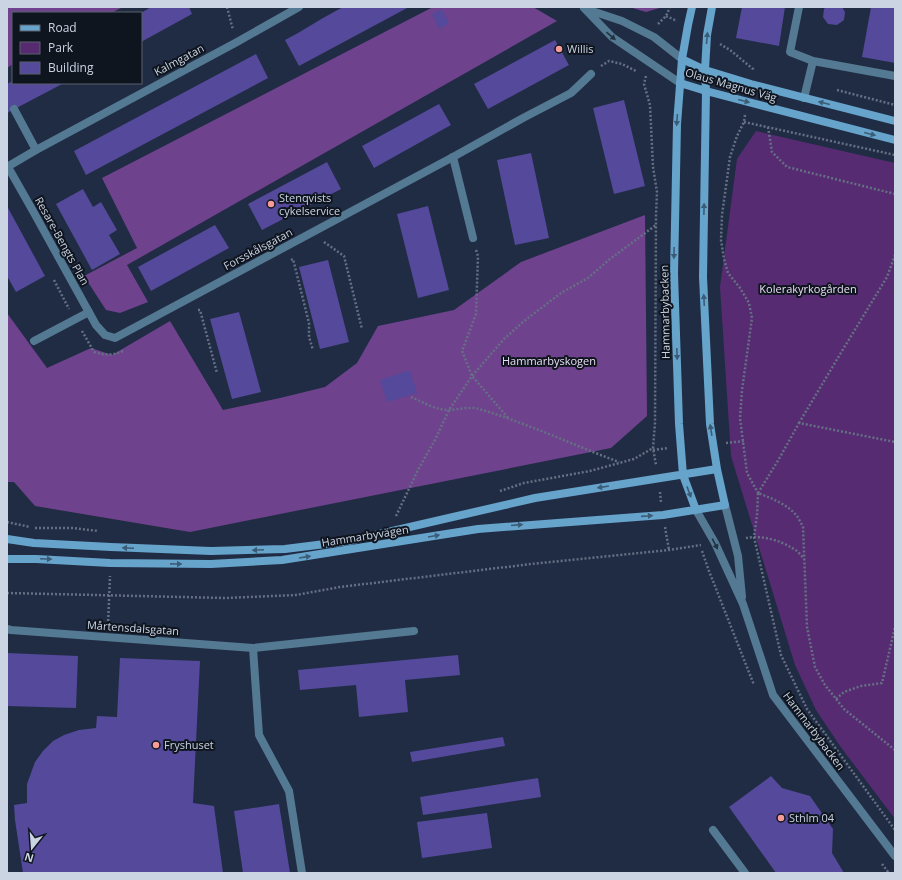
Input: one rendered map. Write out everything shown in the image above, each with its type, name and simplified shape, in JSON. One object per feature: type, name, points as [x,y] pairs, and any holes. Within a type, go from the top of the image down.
[{"type":"main road","name":"Hammarbybacken","points":[[692,7],[682,58],[677,124],[674,274],[679,424],[683,475],[696,510]]},
{"type":"main road","name":"Hammarbybacken","points":[[712,7],[707,35],[705,70],[706,91],[703,277],[710,424],[717,469],[725,504]]},
{"type":"main road","name":"Olaus Magnus Väg","points":[[682,58],[705,70],[751,84],[895,121]]},
{"type":"main road","name":"Olaus Magnus Väg","points":[[680,83],[895,140]]},
{"type":"main road","name":"Hammarbyvägen","points":[[7,539],[34,543],[211,551],[285,549],[349,541],[535,498],[717,469]]},
{"type":"main road","name":"Hammarbyvägen","points":[[7,559],[110,563],[212,564],[282,560],[478,528],[663,515],[725,504]]},
{"type":"street","name":"Kalmgatan","points":[[7,167],[299,7]]},
{"type":"street","name":"Olaus Magnus Väg","points":[[583,7],[622,21],[654,37],[682,58]]},
{"type":"street","name":"Olaus Magnus Väg","points":[[583,7],[612,37],[680,83]]},
{"type":"street","points":[[799,7],[790,52],[813,62],[895,76]]},
{"type":"street","points":[[804,98],[813,62]]},
{"type":"street","name":"Forsskålsgatan","points":[[96,325],[104,335],[114,338],[571,93],[591,74]]},
{"type":"street","points":[[14,109],[36,150]]},
{"type":"street","points":[[453,157],[473,238]]},
{"type":"street","name":"Resare-Bengts Plan","points":[[7,167],[96,325]]},
{"type":"street","points":[[34,341],[89,312]]},
{"type":"street","name":"Hammarbybacken","points":[[725,504],[738,556],[742,604]]},
{"type":"street","name":"Hammarbybacken","points":[[696,510],[715,543],[742,604],[773,695],[892,845],[895,856]]},
{"type":"street","name":"Mårtensdalsgatan","points":[[8,628],[253,648],[414,631]]},
{"type":"street","points":[[253,648],[259,735],[289,791],[302,873]]},
{"type":"street","points":[[713,830],[745,873]]},
{"type":"path","points":[[227,7],[237,42]]},
{"type":"path","points":[[654,37],[657,25],[666,16],[670,7]]},
{"type":"path","points":[[716,39],[720,45],[730,50],[754,69],[751,84]]},
{"type":"path","points":[[591,74],[609,61],[622,64],[646,76]]},
{"type":"path","points":[[649,62],[644,84],[650,104],[653,167],[657,192],[655,423],[653,448],[669,550]]},
{"type":"path","points":[[747,102],[744,122],[737,136],[730,157],[722,215],[721,240],[728,273],[740,288],[749,303],[752,318],[742,390],[740,418],[748,474],[758,493],[758,515],[754,537],[781,655],[807,709],[895,830]]},
{"type":"path","points":[[744,122],[895,156]]},
{"type":"path","points":[[768,127],[772,152],[787,167],[895,194]]},
{"type":"path","points":[[401,518],[394,520],[449,410],[472,376],[504,339],[524,321],[561,293],[588,278],[610,259],[656,225]]},
{"type":"path","points":[[473,238],[478,256],[476,314],[462,351],[472,376],[509,419]]},
{"type":"path","points":[[324,242],[344,256],[362,329]]},
{"type":"path","points":[[758,493],[887,277],[895,254]]},
{"type":"path","points":[[286,262],[293,259],[309,323],[309,338],[314,350]]},
{"type":"path","points":[[54,280],[94,352],[107,355],[124,350]]},
{"type":"path","points":[[194,313],[206,306]]},
{"type":"path","points":[[200,310],[217,374]]},
{"type":"path","points":[[411,397],[433,407],[449,410],[477,408],[536,428],[578,447],[620,462]]},
{"type":"path","points":[[799,423],[895,442]]},
{"type":"path","points":[[494,493],[524,483],[590,471],[634,459],[653,448]]},
{"type":"path","points":[[758,493],[773,499],[788,508],[796,515],[803,527],[807,627],[814,661],[825,686],[844,709],[895,750]]},
{"type":"path","points":[[7,522],[33,528],[73,528],[104,532]]},
{"type":"path","points":[[734,540],[754,537],[779,542],[794,548],[804,559]]},
{"type":"path","points":[[7,593],[226,598],[296,595],[340,587],[531,564],[669,550],[715,543]]},
{"type":"path","points":[[108,626],[110,595]]},
{"type":"path","points":[[836,699],[844,692],[861,686],[882,684],[895,627]]},
{"type":"green space","points":[[7,7],[123,7],[113,12],[12,12],[12,65],[7,68]]},
{"type":"green space","points":[[433,7],[533,7],[557,21],[127,265],[148,302],[120,313],[106,310],[84,276],[137,248],[102,178]]},
{"type":"green space","points":[[629,7],[663,7],[646,12]]},
{"type":"green space","name":"Kolerakyrkogården","points":[[756,131],[895,163],[895,819],[840,746],[816,710],[795,665],[731,456],[720,287],[737,159]]},
{"type":"green space","name":"Hammarbyskogen","points":[[645,215],[647,416],[611,448],[190,532],[35,506],[14,482],[7,482],[7,313],[47,368],[91,348],[112,355],[170,321],[223,410],[325,387],[357,363],[378,326],[454,310],[521,262]]},
{"type":"building","points":[[151,7],[189,7],[192,14],[142,41],[142,12]]},
{"type":"building","points":[[343,7],[409,7],[299,66],[285,40]]},
{"type":"building","points":[[742,7],[785,7],[779,46],[736,38]]},
{"type":"building","points":[[826,7],[842,7],[845,12],[844,20],[837,25],[828,24],[823,17],[824,9]]},
{"type":"building","points":[[871,7],[895,7],[895,63],[862,57]]},
{"type":"building","points":[[442,9],[449,24],[439,29],[432,14]]},
{"type":"building","points":[[555,40],[569,65],[488,109],[474,84]]},
{"type":"building","points":[[256,54],[268,78],[86,175],[74,151]]},
{"type":"building","points":[[12,82],[12,84],[62,84],[7,113],[7,84]]},
{"type":"building","points":[[624,100],[645,186],[614,194],[593,108]]},
{"type":"building","points":[[439,104],[451,125],[374,168],[362,146]]},
{"type":"building","points":[[531,153],[549,238],[515,245],[497,160]]},
{"type":"building","points":[[327,162],[341,189],[262,230],[248,204]]},
{"type":"building","points":[[83,189],[93,207],[101,202],[117,230],[109,235],[120,254],[92,270],[56,204]]},
{"type":"building","points":[[7,206],[45,276],[16,292],[7,276]]},
{"type":"building","points":[[428,206],[449,290],[418,298],[397,214]]},
{"type":"building","points":[[215,225],[229,248],[151,291],[138,267]]},
{"type":"building","points":[[328,260],[349,342],[320,349],[299,267]]},
{"type":"building","points":[[239,312],[261,392],[232,399],[210,319]]},
{"type":"building","points":[[410,370],[417,393],[387,402],[380,380]]},
{"type":"building","points":[[7,653],[78,656],[76,708],[7,706]]},
{"type":"building","points":[[458,655],[460,675],[405,680],[408,712],[359,717],[356,685],[300,690],[298,670]]},
{"type":"building","name":"Fryshuset","points":[[120,658],[200,661],[193,803],[214,806],[223,873],[23,873],[14,805],[27,803],[27,784],[35,762],[53,741],[64,735],[79,730],[96,728],[97,716],[117,717]]},
{"type":"building","points":[[503,737],[505,746],[412,762],[410,752]]},
{"type":"building","name":"Sthlm 04","points":[[771,776],[782,788],[810,796],[833,829],[832,853],[844,873],[776,873],[729,807]]},
{"type":"building","points":[[538,778],[541,797],[423,815],[420,797]]},
{"type":"building","points":[[279,804],[290,873],[243,873],[234,811]]},
{"type":"building","points":[[487,813],[492,848],[422,858],[417,822]]},
{"type":"place","name":"Willis","points":[[559,49]]},
{"type":"place","name":"Stenqvists cykelservice","points":[[271,204]]},
{"type":"place","name":"Fryshuset","points":[[156,745]]},
{"type":"place","name":"Sthlm 04","points":[[781,818]]}]
